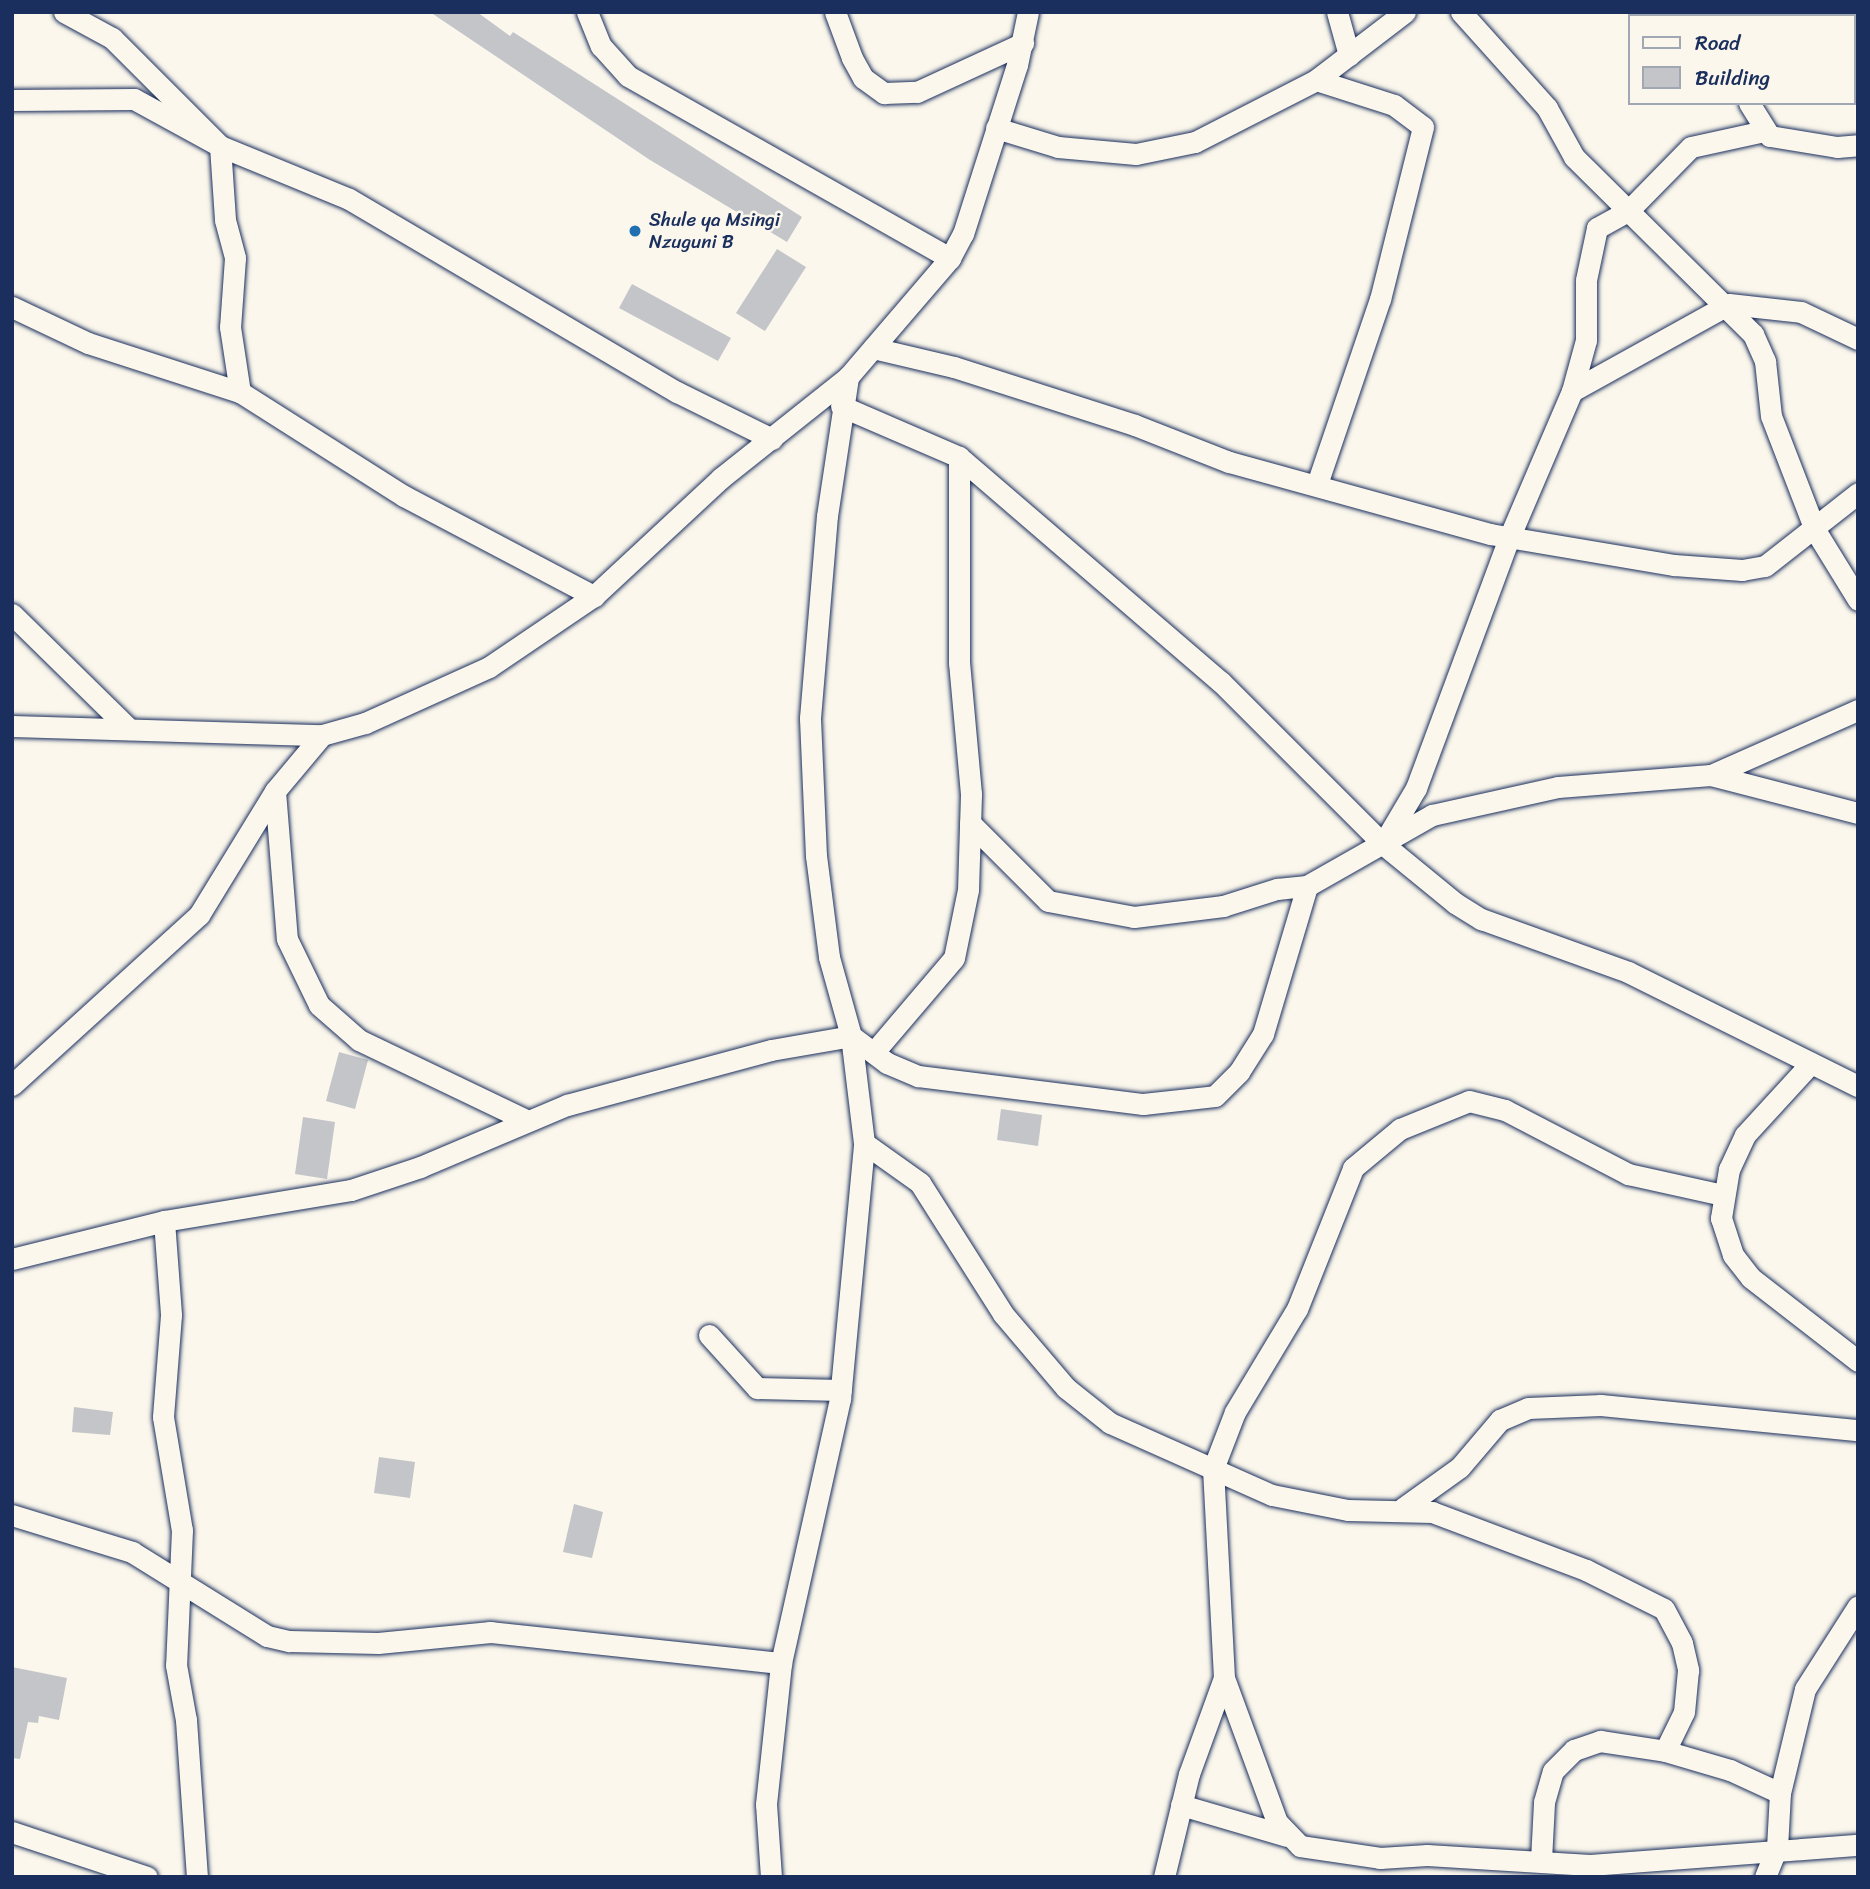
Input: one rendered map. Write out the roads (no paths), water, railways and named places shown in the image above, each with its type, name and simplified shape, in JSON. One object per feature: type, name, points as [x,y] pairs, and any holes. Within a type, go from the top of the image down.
[{"type":"street","points":[[64,12],[112,38],[220,146],[225,220],[235,258],[230,327],[240,392]]},
{"type":"street","points":[[587,12],[601,46],[628,76],[950,258]]},
{"type":"street","points":[[835,12],[852,58],[863,78],[884,93],[917,92],[1023,43]]},
{"type":"street","points":[[12,726],[322,735],[365,723],[489,667],[594,596],[721,478],[848,377],[950,258],[963,234],[1023,43],[1028,12]]},
{"type":"street","points":[[1337,12],[1349,55]]},
{"type":"street","points":[[996,128],[1058,148],[1144,154],[1195,142],[1316,80],[1405,12]]},
{"type":"street","points":[[1461,12],[1547,108],[1566,147],[1729,304],[1758,345],[1771,416],[1815,530],[1858,600]]},
{"type":"street","points":[[1316,80],[1394,105],[1423,127],[1380,299],[1317,484]]},
{"type":"street","points":[[12,100],[134,99],[220,146],[349,199],[677,392],[772,439]]},
{"type":"street","points":[[1750,105],[1764,131]]},
{"type":"street","points":[[1383,844],[1416,788],[1509,538],[1572,391],[1586,340],[1586,280],[1594,235],[1602,223],[1629,209],[1691,147],[1764,131],[1825,145],[1858,145]]},
{"type":"street","points":[[1572,391],[1729,304],[1801,312],[1858,339]]},
{"type":"street","points":[[12,307],[88,343],[240,392],[404,496],[594,596]]},
{"type":"street","points":[[873,348],[954,367],[1135,425],[1229,462],[1509,538],[1742,570],[1774,561],[1858,492]]},
{"type":"street","points":[[771,1877],[766,1804],[782,1663],[825,1487],[841,1390],[864,1143],[851,1036],[829,957],[816,856],[810,718],[817,597],[841,406],[848,377]]},
{"type":"street","points":[[841,406],[959,457],[1222,682],[1383,844],[1429,885],[1481,919],[1628,972],[1858,1086]]},
{"type":"street","points":[[874,1052],[954,958],[968,890],[969,732],[959,663],[959,457]]},
{"type":"street","points":[[12,614],[130,729]]},
{"type":"street","points":[[1711,775],[1858,710]]},
{"type":"street","points":[[12,1085],[199,915],[275,791],[322,735]]},
{"type":"street","points":[[970,822],[1034,893],[1085,911],[1133,917],[1186,911],[1307,886],[1432,816],[1532,792],[1633,778],[1711,775],[1858,813]]},
{"type":"street","points":[[275,791],[287,939],[319,1005],[359,1040],[526,1120]]},
{"type":"street","points":[[12,1259],[164,1221],[351,1189],[420,1167],[526,1120],[704,1067],[851,1036],[918,1076],[1143,1104],[1219,1095],[1263,1034],[1307,886]]},
{"type":"street","points":[[1811,1063],[1745,1135],[1723,1195],[1726,1237],[1742,1269],[1858,1362]]},
{"type":"street","points":[[1287,1836],[1224,1678],[1213,1468],[1235,1412],[1297,1309],[1353,1168],[1400,1129],[1457,1103],[1487,1104],[1613,1168],[1723,1195]]},
{"type":"street","points":[[864,1143],[929,1193],[1003,1314],[1066,1388],[1129,1434],[1299,1503],[1348,1510],[1403,1508],[1433,1512],[1586,1570],[1664,1609],[1682,1643],[1688,1670],[1684,1712],[1665,1751]]},
{"type":"street","points":[[164,1221],[171,1315],[163,1417],[183,1530],[176,1665],[186,1720],[197,1877]]},
{"type":"street","points":[[709,1335],[726,1360],[757,1388],[841,1390]]},
{"type":"street","points":[[1403,1508],[1460,1468],[1492,1426],[1528,1408],[1601,1405],[1858,1430]]},
{"type":"street","points":[[12,1515],[132,1552],[267,1636],[289,1641],[378,1643],[490,1632],[782,1663]]},
{"type":"street","points":[[1765,1877],[1777,1848],[1780,1793],[1805,1689],[1858,1606]]},
{"type":"street","points":[[1164,1877],[1181,1805],[1224,1678]]},
{"type":"street","points":[[1541,1860],[1548,1783],[1565,1757],[1600,1741],[1665,1751],[1730,1770],[1780,1793]]},
{"type":"street","points":[[1181,1805],[1287,1836],[1326,1853],[1380,1858],[1634,1864],[1777,1848],[1858,1845]]},
{"type":"street","points":[[12,1832],[66,1854],[147,1877]]},
{"type":"place","name":"Shule ya Msingi Nzuguni B","points":[[635,231]]}]
